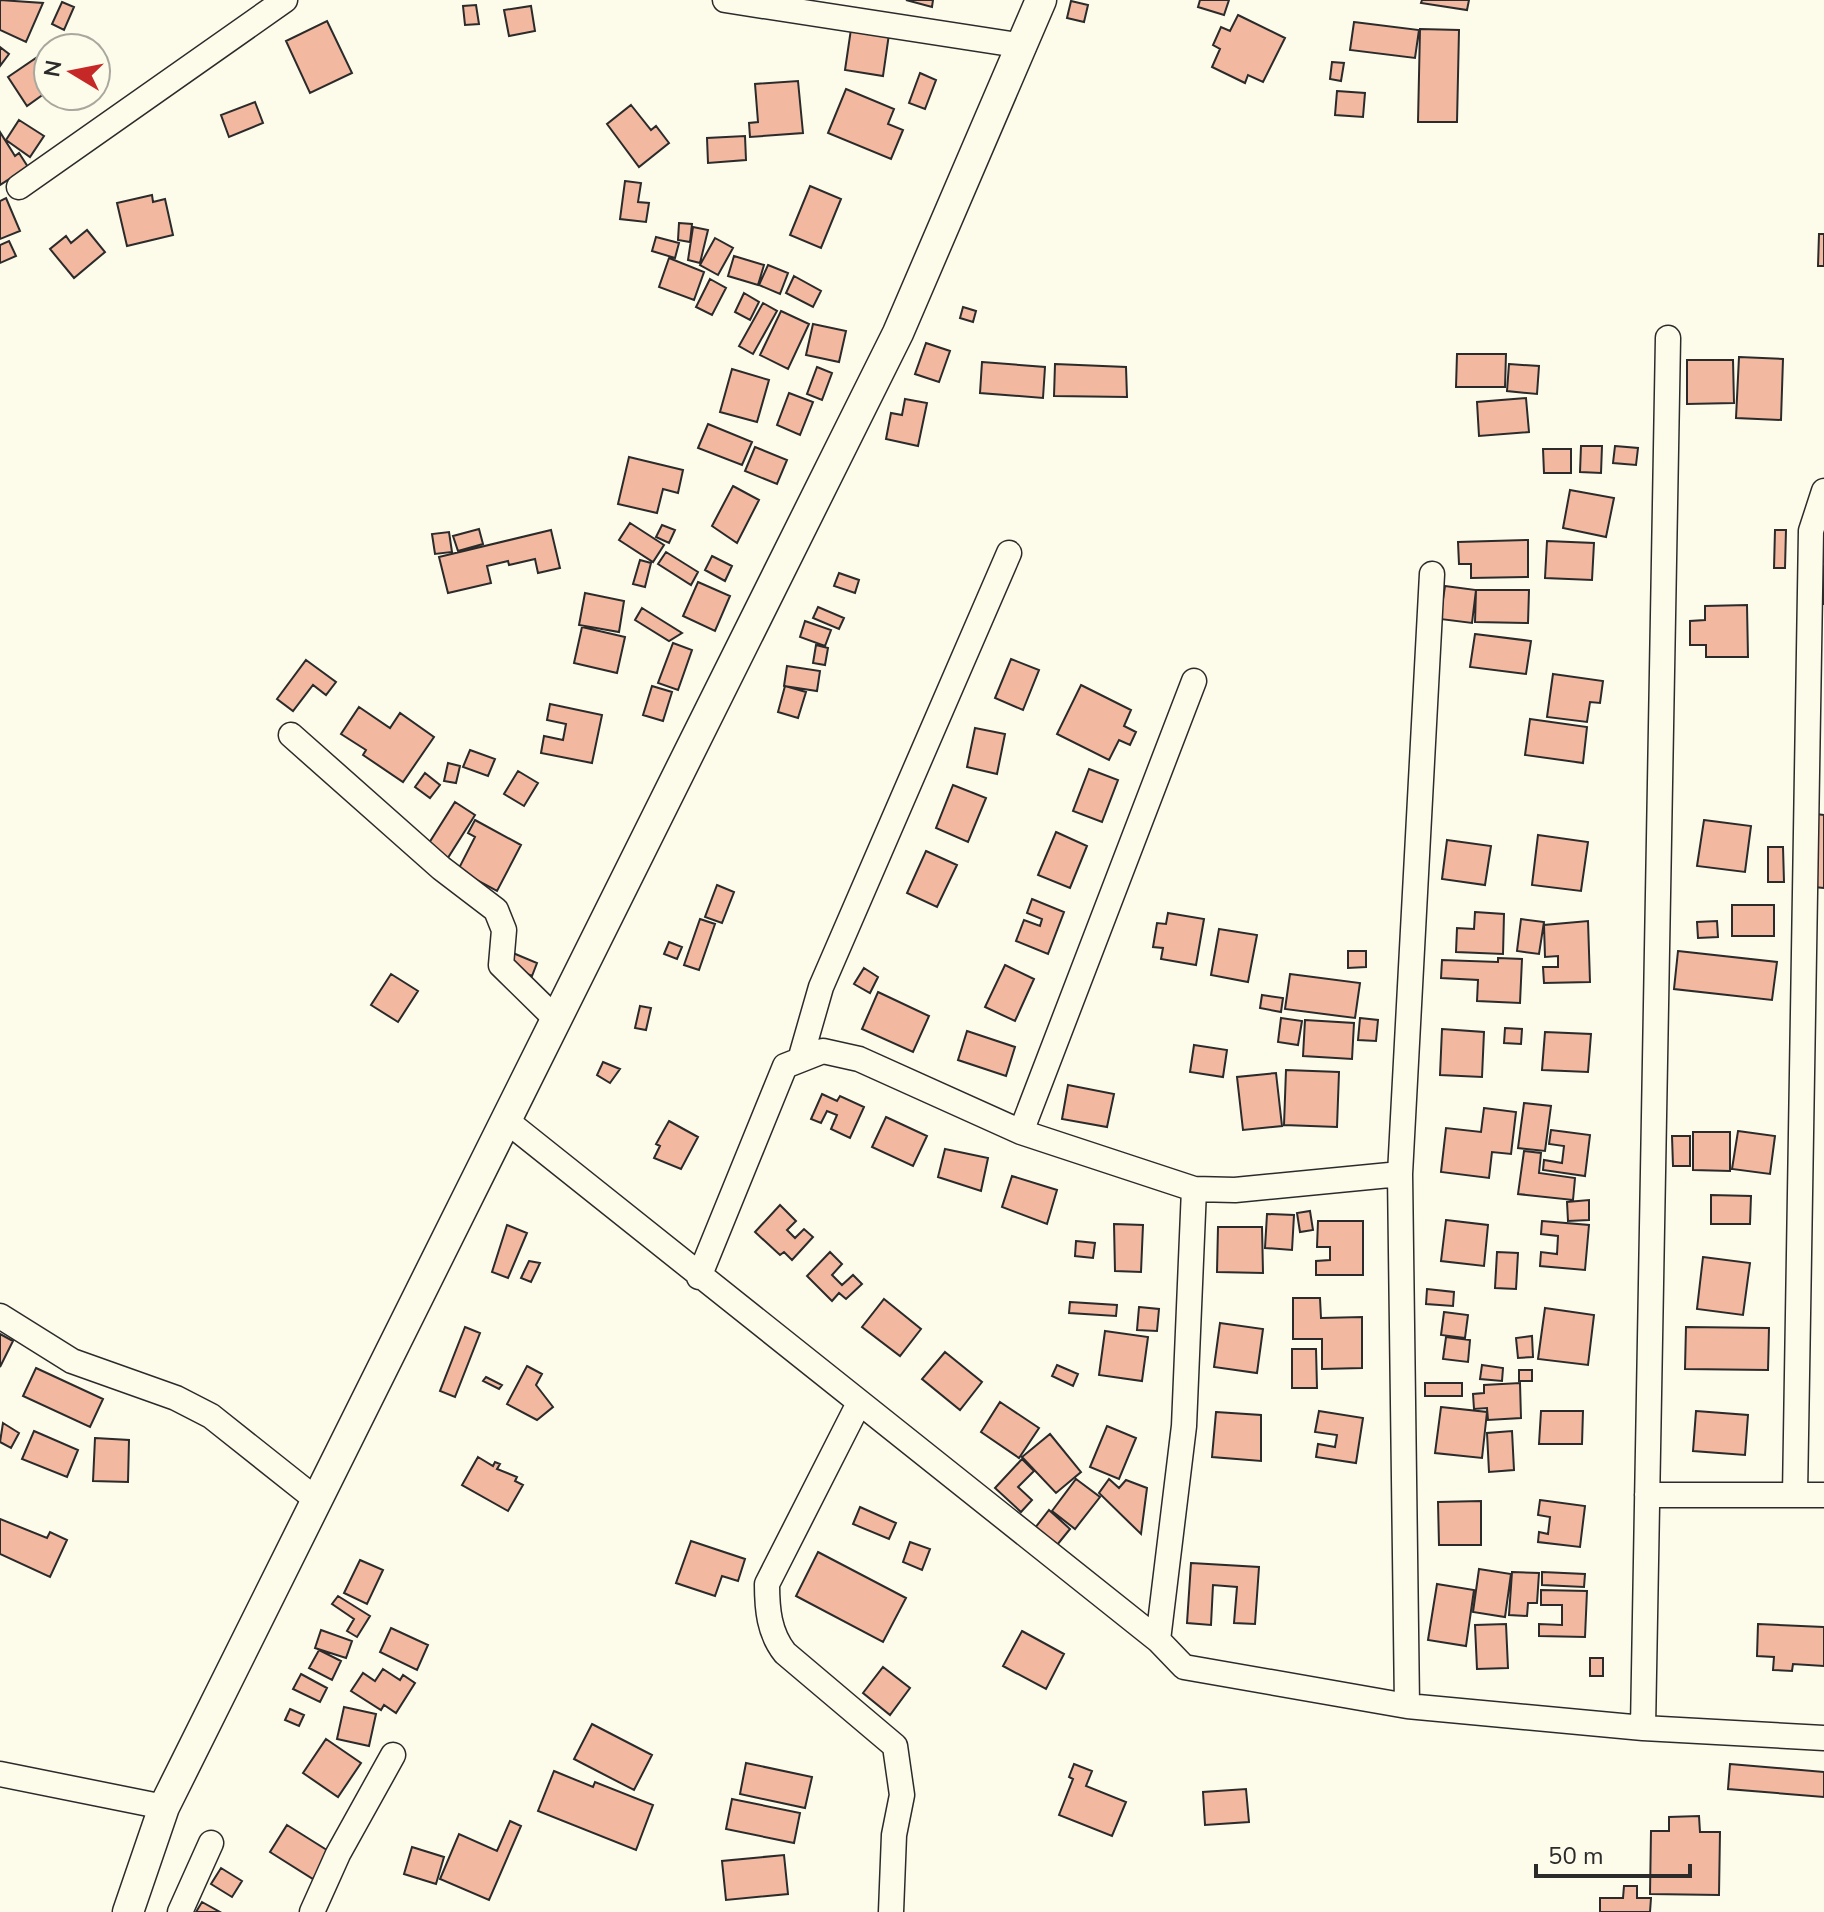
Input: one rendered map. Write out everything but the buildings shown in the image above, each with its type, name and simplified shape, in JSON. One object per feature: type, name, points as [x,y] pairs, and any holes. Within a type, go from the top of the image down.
[{"type":"main road","points":[[128,1912],[164,1807],[508,1122],[898,333],[1024,46],[1041,0]]},
{"type":"street","points":[[19,187],[285,0]]},
{"type":"street","points":[[725,0],[1024,46]]},
{"type":"street","points":[[1643,1728],[1668,338]]},
{"type":"street","points":[[1795,1495],[1816,714],[1811,531],[1824,491]]},
{"type":"street","points":[[800,1060],[821,987],[1009,553]]},
{"type":"street","points":[[1407,1706],[1400,1174],[1432,574]]},
{"type":"street","points":[[1021,1132],[1194,681]]},
{"type":"street","points":[[291,735],[441,868],[496,910],[504,930],[501,965],[558,1021]]},
{"type":"street","points":[[699,1277],[785,1066],[823,1051],[859,1059],[1021,1132],[1194,1189],[1235,1190],[1400,1174]]},
{"type":"street","points":[[508,1122],[1158,1640],[1184,1667],[1407,1706],[1643,1728],[1824,1738]]},
{"type":"street","points":[[1158,1640],[1184,1426],[1194,1189]]},
{"type":"street","points":[[0,1316],[72,1361],[176,1398],[211,1416],[318,1501]]},
{"type":"street","points":[[859,1403],[767,1584],[767,1606],[774,1640],[785,1653],[895,1746],[902,1795],[894,1835],[891,1912]]},
{"type":"street","points":[[1647,1495],[1824,1495]]},
{"type":"street","points":[[312,1912],[338,1854],[393,1755]]},
{"type":"street","points":[[0,1774],[164,1807]]},
{"type":"street","points":[[180,1912],[211,1843]]}]
